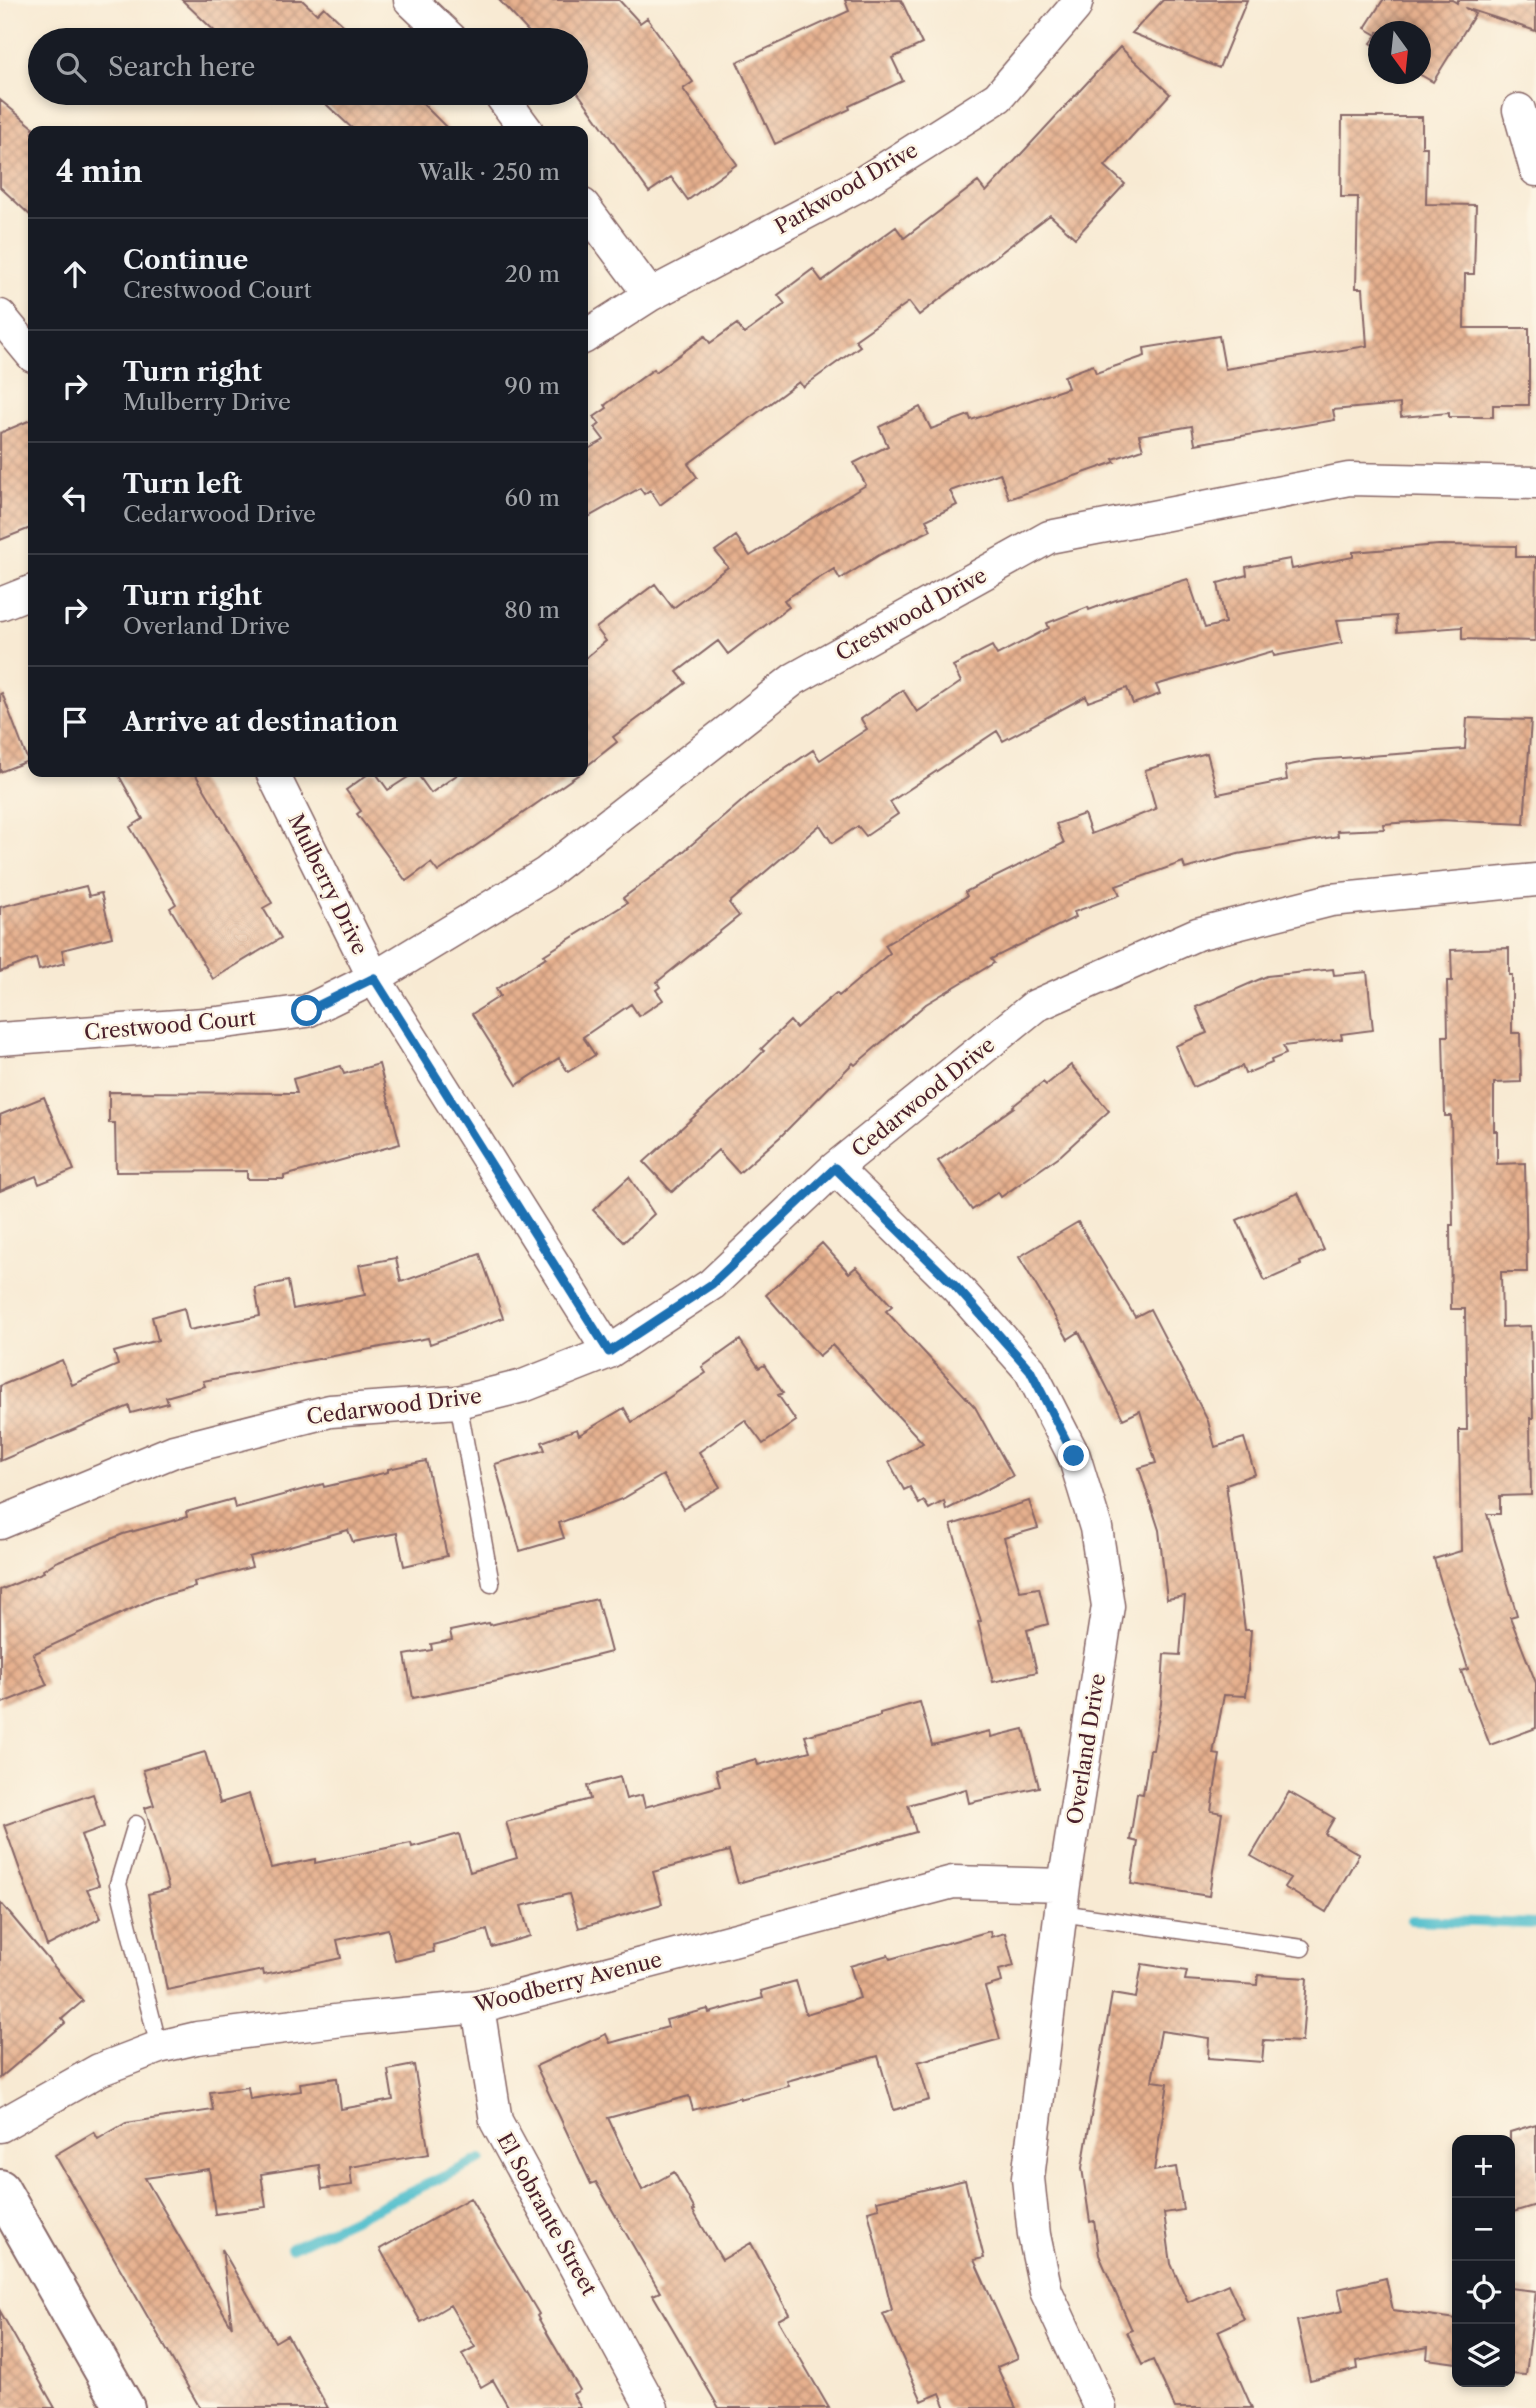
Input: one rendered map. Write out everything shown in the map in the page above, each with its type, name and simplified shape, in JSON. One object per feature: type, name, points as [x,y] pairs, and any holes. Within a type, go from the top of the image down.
[{"type":"street","points":[[410,0],[439,28]]},
{"type":"street","name":"Parkwood Drive","points":[[588,335],[650,295],[859,185],[998,97],[1075,7],[1077,0]]},
{"type":"street","points":[[508,105],[523,126]]},
{"type":"street","points":[[1518,110],[1536,170]]},
{"type":"street","points":[[588,212],[650,295]]},
{"type":"street","points":[[0,316],[28,350]]},
{"type":"street","name":"Crestwood Drive","points":[[374,978],[545,874],[794,678],[1049,537],[1349,479],[1536,483]]},
{"type":"street","points":[[0,604],[28,593]]},
{"type":"street","name":"Mulberry Drive","points":[[274,777],[374,978],[609,1352]]},
{"type":"street","name":"Cedarwood Drive","points":[[0,1523],[174,1451],[330,1411],[458,1402],[523,1386],[609,1352],[712,1284],[835,1168],[1035,1006],[1197,934],[1331,900],[1536,880]]},
{"type":"street","name":"Crestwood Court","points":[[0,1039],[218,1023],[307,1011],[374,978]]},
{"type":"street","name":"Overland Drive","points":[[835,1168],[957,1288],[1030,1370],[1074,1456],[1096,1528],[1108,1606],[1063,1899],[1028,2178],[1034,2235],[1046,2291],[1100,2408]]},
{"type":"street","name":"Woodberry Avenue","points":[[0,2126],[99,2070],[159,2047],[197,2038],[478,2007],[953,1882],[1063,1899]]},
{"type":"street","name":"El Sobrante Street","points":[[478,2007],[496,2121],[652,2408]]},
{"type":"street","points":[[0,2189],[125,2408]]},
{"type":"lane","points":[[458,1402],[491,1584]]},
{"type":"lane","points":[[136,1824],[118,1884],[159,2047]]},
{"type":"lane","points":[[1063,1899],[1302,1948]]},
{"type":"building","points":[[182,0],[302,0],[317,14],[324,7],[346,28],[211,28]]},
{"type":"building","points":[[499,0],[619,0],[640,23],[647,18],[693,82],[683,89],[737,164],[688,200],[671,177],[649,192],[587,105],[588,28],[525,28]]},
{"type":"building","points":[[845,0],[901,0],[922,44],[892,58],[903,81],[775,144],[737,62],[849,11]]},
{"type":"building","points":[[1163,0],[1247,0],[1219,68],[1132,33]]},
{"type":"building","points":[[1383,0],[1452,0],[1457,3],[1458,0],[1536,0],[1536,31],[1465,8],[1475,14],[1433,82],[1431,21],[1370,21]]},
{"type":"building","points":[[1120,47],[1170,94],[1105,166],[1125,184],[1075,238],[1050,215],[919,315],[909,302],[855,340],[860,346],[803,387],[799,382],[688,464],[697,477],[660,505],[650,490],[644,494],[640,488],[588,517],[588,449],[604,440],[595,428],[600,424],[594,417],[607,408],[605,405],[705,336],[710,343],[737,324],[744,334],[785,304],[778,295],[813,269],[822,281],[896,227],[904,238],[978,182],[986,192]]},
{"type":"building","points":[[0,100],[32,126],[28,126],[28,213],[0,187]]},
{"type":"building","points":[[327,105],[424,105],[445,126],[350,126]]},
{"type":"building","points":[[1342,117],[1422,117],[1422,147],[1427,147],[1426,204],[1476,205],[1474,274],[1465,274],[1464,328],[1529,328],[1529,405],[1493,405],[1493,417],[1449,417],[1449,413],[1401,417],[1400,404],[1333,410],[1335,420],[1195,444],[1192,426],[1139,435],[1143,449],[1113,459],[1115,462],[1009,499],[1000,473],[950,491],[957,505],[926,520],[931,530],[881,554],[840,579],[834,569],[784,600],[789,607],[728,654],[718,641],[677,672],[686,683],[613,737],[617,742],[588,765],[588,656],[606,641],[596,628],[655,584],[673,608],[728,567],[715,551],[736,536],[750,556],[866,485],[854,463],[888,446],[879,427],[920,407],[931,429],[969,415],[971,420],[1068,388],[1064,376],[1093,365],[1096,373],[1145,356],[1144,348],[1219,336],[1225,369],[1367,346],[1363,288],[1356,288],[1358,197],[1341,197]]},
{"type":"building","points":[[28,421],[28,529],[0,540],[0,433]]},
{"type":"building","points":[[1439,545],[1516,546],[1516,557],[1536,557],[1535,641],[1462,639],[1462,627],[1397,632],[1396,616],[1337,620],[1342,643],[1274,656],[1273,651],[1156,685],[1160,694],[1133,704],[1127,688],[1088,702],[1086,696],[1003,741],[997,731],[890,802],[898,814],[866,836],[858,826],[832,843],[820,825],[729,903],[739,916],[657,982],[660,987],[656,990],[663,1000],[639,1016],[631,1004],[583,1037],[595,1055],[568,1072],[559,1058],[517,1085],[472,1014],[500,996],[496,989],[627,903],[623,898],[669,864],[756,789],[813,750],[820,760],[867,729],[861,719],[903,690],[917,712],[961,682],[953,666],[992,646],[997,655],[1049,628],[1047,623],[1088,607],[1089,610],[1188,579],[1205,628],[1225,623],[1218,583],[1247,575],[1246,567],[1290,559],[1292,569],[1353,557],[1353,552]]},
{"type":"building","points":[[2,693],[28,761],[0,772],[0,694]]},
{"type":"building","points":[[1467,718],[1531,720],[1524,824],[1440,820],[1383,824],[1384,829],[1337,831],[1338,836],[1238,854],[1185,869],[1183,862],[1116,886],[1120,895],[1074,912],[1076,917],[991,959],[994,963],[926,1004],[855,1065],[853,1063],[780,1137],[739,1173],[718,1150],[672,1192],[644,1162],[728,1086],[790,1021],[796,1028],[836,993],[839,996],[890,953],[885,945],[967,896],[965,892],[1064,843],[1056,824],[1084,814],[1091,834],[1156,809],[1145,770],[1207,753],[1218,794],[1287,780],[1285,766],[1315,760],[1465,749]]},
{"type":"building","points":[[120,777],[197,777],[272,903],[263,908],[281,938],[213,979],[170,908],[176,904],[130,827],[143,819]]},
{"type":"building","points":[[364,777],[379,777],[388,790],[408,777],[420,777],[431,793],[454,777],[575,777],[438,872],[431,863],[406,881],[357,814],[361,811],[346,790]]},
{"type":"building","points":[[86,886],[89,896],[101,893],[112,937],[62,950],[65,963],[39,970],[36,958],[0,972],[0,907]]},
{"type":"building","points":[[1509,948],[1512,1033],[1520,1033],[1521,1082],[1494,1083],[1494,1131],[1497,1131],[1497,1164],[1525,1163],[1527,1272],[1501,1272],[1502,1327],[1531,1326],[1531,1495],[1500,1496],[1500,1514],[1487,1514],[1517,1615],[1510,1617],[1536,1683],[1536,1728],[1490,1745],[1461,1671],[1468,1669],[1434,1559],[1461,1551],[1459,1430],[1467,1430],[1465,1309],[1451,1309],[1451,1116],[1445,1116],[1443,1036],[1448,1036],[1447,981],[1452,981],[1451,950]]},
{"type":"building","points":[[1333,969],[1334,975],[1367,972],[1373,1030],[1341,1034],[1342,1039],[1283,1046],[1286,1054],[1271,1060],[1272,1063],[1245,1074],[1242,1066],[1193,1087],[1175,1046],[1207,1033],[1196,1007],[1267,976]]},
{"type":"building","points":[[379,1064],[400,1144],[284,1176],[284,1179],[247,1179],[247,1171],[116,1172],[115,1123],[109,1123],[109,1092],[297,1093],[293,1079],[341,1066],[344,1074]]},
{"type":"building","points":[[1071,1065],[1109,1111],[1061,1155],[1001,1197],[998,1192],[972,1210],[938,1161],[1014,1107],[1043,1082],[1046,1085]]},
{"type":"building","points":[[44,1097],[74,1170],[39,1184],[36,1176],[0,1191],[0,1115]]},
{"type":"building","points":[[629,1177],[654,1214],[624,1242],[593,1210]]},
{"type":"building","points":[[1298,1193],[1324,1250],[1300,1262],[1301,1265],[1265,1281],[1237,1220]]},
{"type":"building","points":[[1078,1222],[1135,1317],[1150,1309],[1208,1421],[1215,1447],[1244,1438],[1255,1474],[1226,1484],[1245,1630],[1251,1630],[1246,1696],[1224,1695],[1213,1754],[1220,1755],[1211,1811],[1222,1813],[1209,1896],[1131,1884],[1138,1842],[1130,1840],[1137,1793],[1143,1794],[1150,1750],[1153,1750],[1161,1704],[1164,1654],[1180,1655],[1185,1596],[1167,1599],[1159,1530],[1139,1468],[1156,1463],[1140,1411],[1123,1419],[1079,1332],[1068,1339],[1019,1257]]},
{"type":"building","points":[[822,1243],[849,1273],[856,1267],[892,1306],[886,1311],[975,1407],[1013,1476],[946,1510],[944,1501],[929,1509],[924,1501],[919,1504],[910,1487],[904,1490],[889,1462],[923,1443],[832,1345],[819,1356],[766,1295]]},
{"type":"building","points":[[480,1254],[503,1318],[430,1344],[428,1338],[203,1381],[205,1386],[166,1397],[168,1403],[131,1413],[129,1406],[0,1461],[0,1386],[62,1360],[72,1385],[118,1365],[114,1352],[158,1340],[152,1317],[184,1308],[189,1330],[260,1316],[255,1288],[288,1281],[293,1309],[365,1295],[359,1265],[396,1258],[401,1282]]},
{"type":"building","points":[[740,1340],[759,1368],[764,1365],[783,1393],[778,1395],[796,1421],[763,1444],[745,1420],[699,1452],[720,1487],[683,1509],[663,1475],[624,1498],[559,1523],[564,1538],[520,1551],[495,1464],[545,1450],[542,1442],[577,1429],[579,1435],[624,1408],[632,1422],[706,1373],[702,1367]]},
{"type":"building","points":[[426,1461],[447,1556],[404,1566],[397,1533],[353,1542],[348,1530],[249,1557],[252,1567],[194,1582],[195,1587],[155,1598],[33,1654],[47,1685],[0,1704],[0,1590],[44,1572],[43,1570],[56,1562],[123,1534],[187,1517],[186,1512],[233,1499],[235,1508],[323,1484],[324,1487]]},
{"type":"building","points":[[1029,1501],[1038,1528],[1004,1538],[1020,1591],[1039,1588],[1048,1624],[1027,1630],[1037,1672],[993,1682],[978,1622],[981,1621],[951,1525]]},
{"type":"building","points":[[597,1599],[611,1652],[498,1681],[413,1698],[405,1655],[432,1650],[431,1644],[452,1640],[450,1631],[489,1623],[490,1625]]},
{"type":"building","points":[[920,1702],[932,1745],[990,1731],[991,1737],[1024,1729],[1039,1787],[969,1803],[966,1789],[908,1805],[916,1832],[738,1883],[729,1851],[653,1872],[662,1904],[579,1928],[569,1894],[521,1906],[530,1936],[492,1947],[487,1930],[433,1945],[434,1952],[395,1961],[388,1929],[337,1940],[341,1958],[264,1975],[263,1970],[167,1990],[148,1894],[169,1889],[145,1808],[154,1805],[143,1770],[205,1752],[220,1803],[249,1794],[271,1868],[315,1859],[315,1863],[411,1843],[412,1847],[459,1834],[470,1872],[517,1858],[506,1822],[590,1799],[587,1786],[620,1777],[626,1799],[642,1795],[645,1807],[720,1786],[716,1770],[756,1759],[758,1765],[810,1751],[805,1736]]},
{"type":"building","points":[[1289,1792],[1334,1818],[1325,1834],[1359,1854],[1326,1912],[1284,1887],[1290,1878],[1251,1856]]},
{"type":"building","points":[[93,1794],[104,1827],[81,1835],[99,1885],[87,1889],[101,1918],[47,1946],[4,1825]]},
{"type":"building","points":[[0,1902],[83,2001],[62,2019],[65,2023],[0,2078]]},
{"type":"building","points":[[990,1931],[991,1937],[1005,1933],[1014,1966],[999,1970],[1002,1982],[985,1987],[1000,2039],[918,2062],[929,2100],[894,2110],[878,2056],[787,2081],[789,2086],[693,2110],[689,2096],[608,2118],[642,2190],[674,2172],[722,2260],[751,2243],[789,2314],[778,2320],[829,2408],[719,2408],[653,2295],[660,2292],[596,2182],[591,2184],[536,2066],[606,2034],[610,2043],[668,2027],[666,2020],[708,2009],[709,2013],[763,1998],[761,1991],[796,1981],[806,2014],[860,1998],[850,1966],[888,1955],[890,1959]]},
{"type":"building","points":[[1142,1964],[1187,1971],[1185,1980],[1257,1985],[1258,1975],[1307,1978],[1302,2042],[1264,2040],[1262,2062],[1208,2058],[1209,2038],[1161,2031],[1152,2081],[1168,2083],[1154,2171],[1176,2167],[1183,2210],[1164,2213],[1171,2264],[1188,2302],[1228,2284],[1244,2319],[1218,2331],[1252,2408],[1175,2408],[1153,2360],[1142,2365],[1127,2332],[1132,2330],[1099,2255],[1094,2221],[1090,2222],[1082,2168],[1112,1994],[1136,1998]]},
{"type":"building","points":[[414,2065],[429,2154],[350,2167],[352,2185],[322,2189],[319,2165],[261,2174],[266,2207],[215,2214],[209,2169],[145,2178],[232,2327],[222,2249],[275,2342],[287,2335],[328,2408],[200,2408],[55,2155],[94,2132],[98,2139],[126,2123],[213,2110],[210,2092],[248,2087],[250,2099],[301,2091],[300,2083],[337,2078],[341,2109],[393,2100],[388,2070]]},
{"type":"building","points":[[1536,2124],[1536,2205],[1515,2211],[1515,2135],[1510,2135],[1510,2132]]},
{"type":"building","points":[[965,2180],[984,2258],[974,2260],[1018,2358],[997,2367],[1016,2408],[946,2408],[940,2393],[922,2401],[883,2314],[892,2310],[868,2211],[879,2208],[877,2201]]},
{"type":"building","points":[[470,2198],[539,2314],[537,2316],[580,2390],[573,2394],[581,2408],[509,2408],[493,2380],[481,2387],[462,2354],[475,2347],[450,2305],[421,2322],[380,2249]]},
{"type":"building","points":[[1386,2278],[1393,2310],[1452,2318],[1452,2362],[1427,2359],[1428,2347],[1357,2361],[1358,2369],[1310,2380],[1297,2321],[1343,2311],[1338,2289]]},
{"type":"building","points":[[1515,2289],[1536,2291],[1526,2375],[1515,2374]]},
{"type":"building","points":[[0,2311],[55,2408],[0,2408]]},
{"type":"waterway","points":[[1412,1920],[1536,1924]]},
{"type":"waterway","points":[[291,2248],[481,2159]]},
{"type":"route","points":[[307,1011],[374,978],[609,1352],[712,1284],[835,1168],[957,1288],[1030,1370],[1074,1456]]}]
